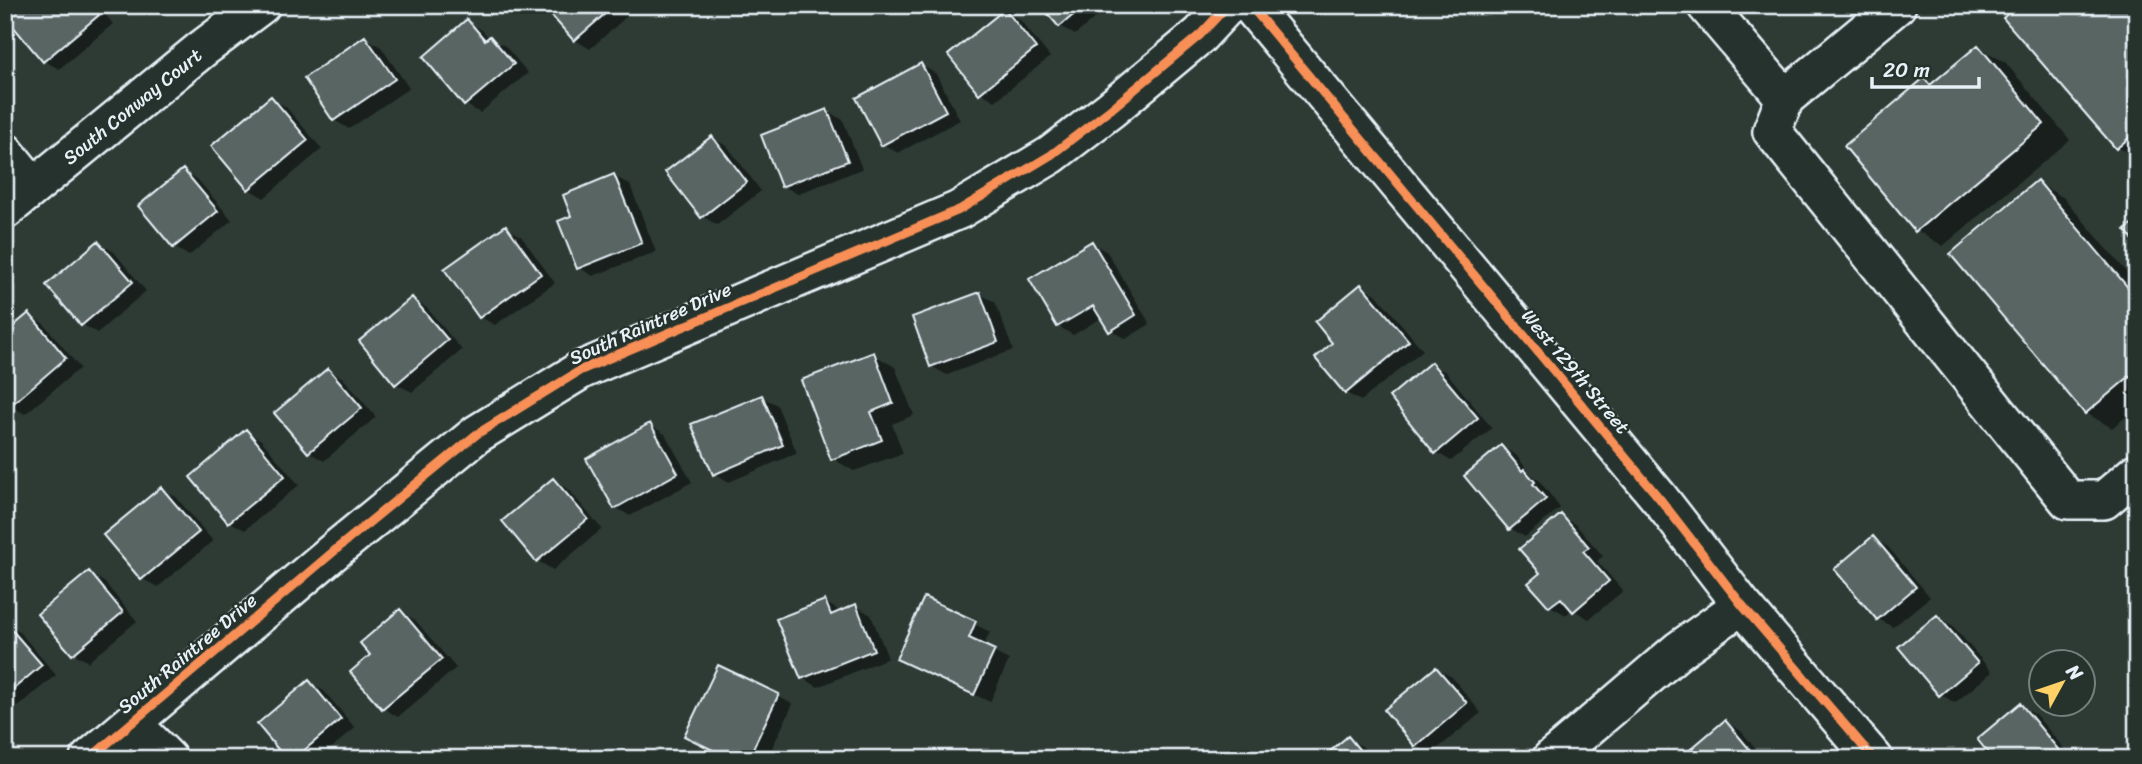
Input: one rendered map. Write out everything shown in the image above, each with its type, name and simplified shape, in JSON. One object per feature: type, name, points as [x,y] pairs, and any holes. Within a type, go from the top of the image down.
[{"type":"street","name":"South Conway Court","points":[[5,210],[202,49],[261,5]]},
{"type":"street","name":"South Raintree Drive","points":[[89,759],[477,434],[581,370],[959,210],[1051,155],[1200,35],[1228,5]]},
{"type":"street","name":"West 129th Street","points":[[1250,5],[1660,499],[1742,605],[1874,759]]},
{"type":"street","points":[[1706,5],[1785,98]]},
{"type":"street","points":[[1896,5],[1785,98],[1772,131],[2068,500],[2104,500],[2137,472]]},
{"type":"street","points":[[5,152],[33,186]]},
{"type":"street","points":[[1551,759],[1679,650],[1742,605]]},
{"type":"street","points":[[132,723],[168,759]]},
{"type":"building","points":[[22,5],[91,5],[99,15],[43,62],[6,18]]},
{"type":"building","points":[[542,5],[615,5],[574,41]]},
{"type":"building","points":[[1040,5],[1085,5],[1059,27]]},
{"type":"building","points":[[2017,5],[2137,5],[2137,131],[2116,149],[2003,18]]},
{"type":"building","points":[[1005,9],[1036,48],[979,94],[948,55]]},
{"type":"building","points":[[467,19],[485,40],[490,36],[514,64],[464,106],[423,57]]},
{"type":"building","points":[[365,36],[395,79],[333,121],[304,78]]},
{"type":"building","points":[[1978,45],[2044,124],[1915,232],[1844,146],[1924,78],[1930,85]]},
{"type":"building","points":[[921,63],[946,111],[881,146],[856,98]]},
{"type":"building","points":[[271,96],[308,140],[248,190],[211,146]]},
{"type":"building","points":[[827,109],[848,161],[781,187],[761,135]]},
{"type":"building","points":[[712,136],[747,182],[701,218],[665,172]]},
{"type":"building","points":[[183,169],[218,211],[173,248],[138,206]]},
{"type":"building","points":[[614,174],[642,243],[577,269],[558,221],[571,216],[563,195]]},
{"type":"building","points":[[2037,180],[2137,298],[2137,370],[2085,414],[1950,254]]},
{"type":"building","points":[[2137,221],[2137,245],[2125,230]]},
{"type":"building","points":[[506,225],[541,274],[479,318],[444,269]]},
{"type":"building","points":[[98,241],[133,282],[81,326],[46,285]]},
{"type":"building","points":[[1092,241],[1136,315],[1109,332],[1093,306],[1057,327],[1029,279]]},
{"type":"building","points":[[1361,284],[1409,341],[1345,394],[1315,358],[1332,343],[1315,322]]},
{"type":"building","points":[[980,292],[998,342],[930,367],[912,317]]},
{"type":"building","points":[[412,297],[448,340],[395,385],[359,341]]},
{"type":"building","points":[[29,313],[66,358],[9,407],[5,403],[5,333]]},
{"type":"building","points":[[874,352],[893,403],[871,412],[882,440],[831,460],[801,380]]},
{"type":"building","points":[[1431,362],[1478,418],[1435,454],[1389,397]]},
{"type":"building","points":[[328,368],[362,408],[308,453],[274,413]]},
{"type":"building","points":[[762,395],[783,445],[713,475],[691,424]]},
{"type":"building","points":[[650,423],[678,473],[614,509],[586,459]]},
{"type":"building","points":[[246,429],[285,476],[228,523],[190,477]]},
{"type":"building","points":[[1501,445],[1522,471],[1524,469],[1535,482],[1533,484],[1546,499],[1509,530],[1464,476]]},
{"type":"building","points":[[553,478],[588,519],[536,562],[502,521]]},
{"type":"building","points":[[161,487],[199,532],[141,580],[103,535]]},
{"type":"building","points":[[1561,514],[1589,547],[1583,551],[1609,581],[1573,612],[1561,598],[1549,607],[1528,583],[1540,573],[1519,549]]},
{"type":"building","points":[[1873,536],[1916,587],[1877,620],[1834,569]]},
{"type":"building","points":[[89,571],[123,612],[72,655],[37,614]]},
{"type":"building","points":[[924,597],[976,621],[969,638],[995,650],[974,695],[896,659]]},
{"type":"building","points":[[825,600],[831,615],[856,604],[874,650],[801,679],[776,619]]},
{"type":"building","points":[[400,609],[442,659],[382,709],[350,672],[370,655],[360,643]]},
{"type":"building","points":[[1937,615],[1978,663],[1939,696],[1898,647]]},
{"type":"building","points":[[5,622],[42,665],[5,696]]},
{"type":"building","points":[[718,665],[779,694],[748,759],[731,759],[684,736]]},
{"type":"building","points":[[1436,667],[1467,703],[1415,747],[1384,710]]},
{"type":"building","points":[[309,680],[341,719],[294,759],[286,759],[257,724]]},
{"type":"building","points":[[2020,703],[2026,710],[2026,718],[2032,718],[2066,759],[1993,759],[1977,739]]},
{"type":"building","points":[[1725,720],[1756,757],[1754,759],[1679,759]]},
{"type":"building","points":[[1348,736],[1367,759],[1321,759]]},
{"type":"cycle path","points":[[89,759],[477,434],[581,370],[959,210],[1051,155],[1200,35],[1228,5]]},
{"type":"cycle path","points":[[1250,5],[1660,499],[1742,605],[1874,759]]}]
